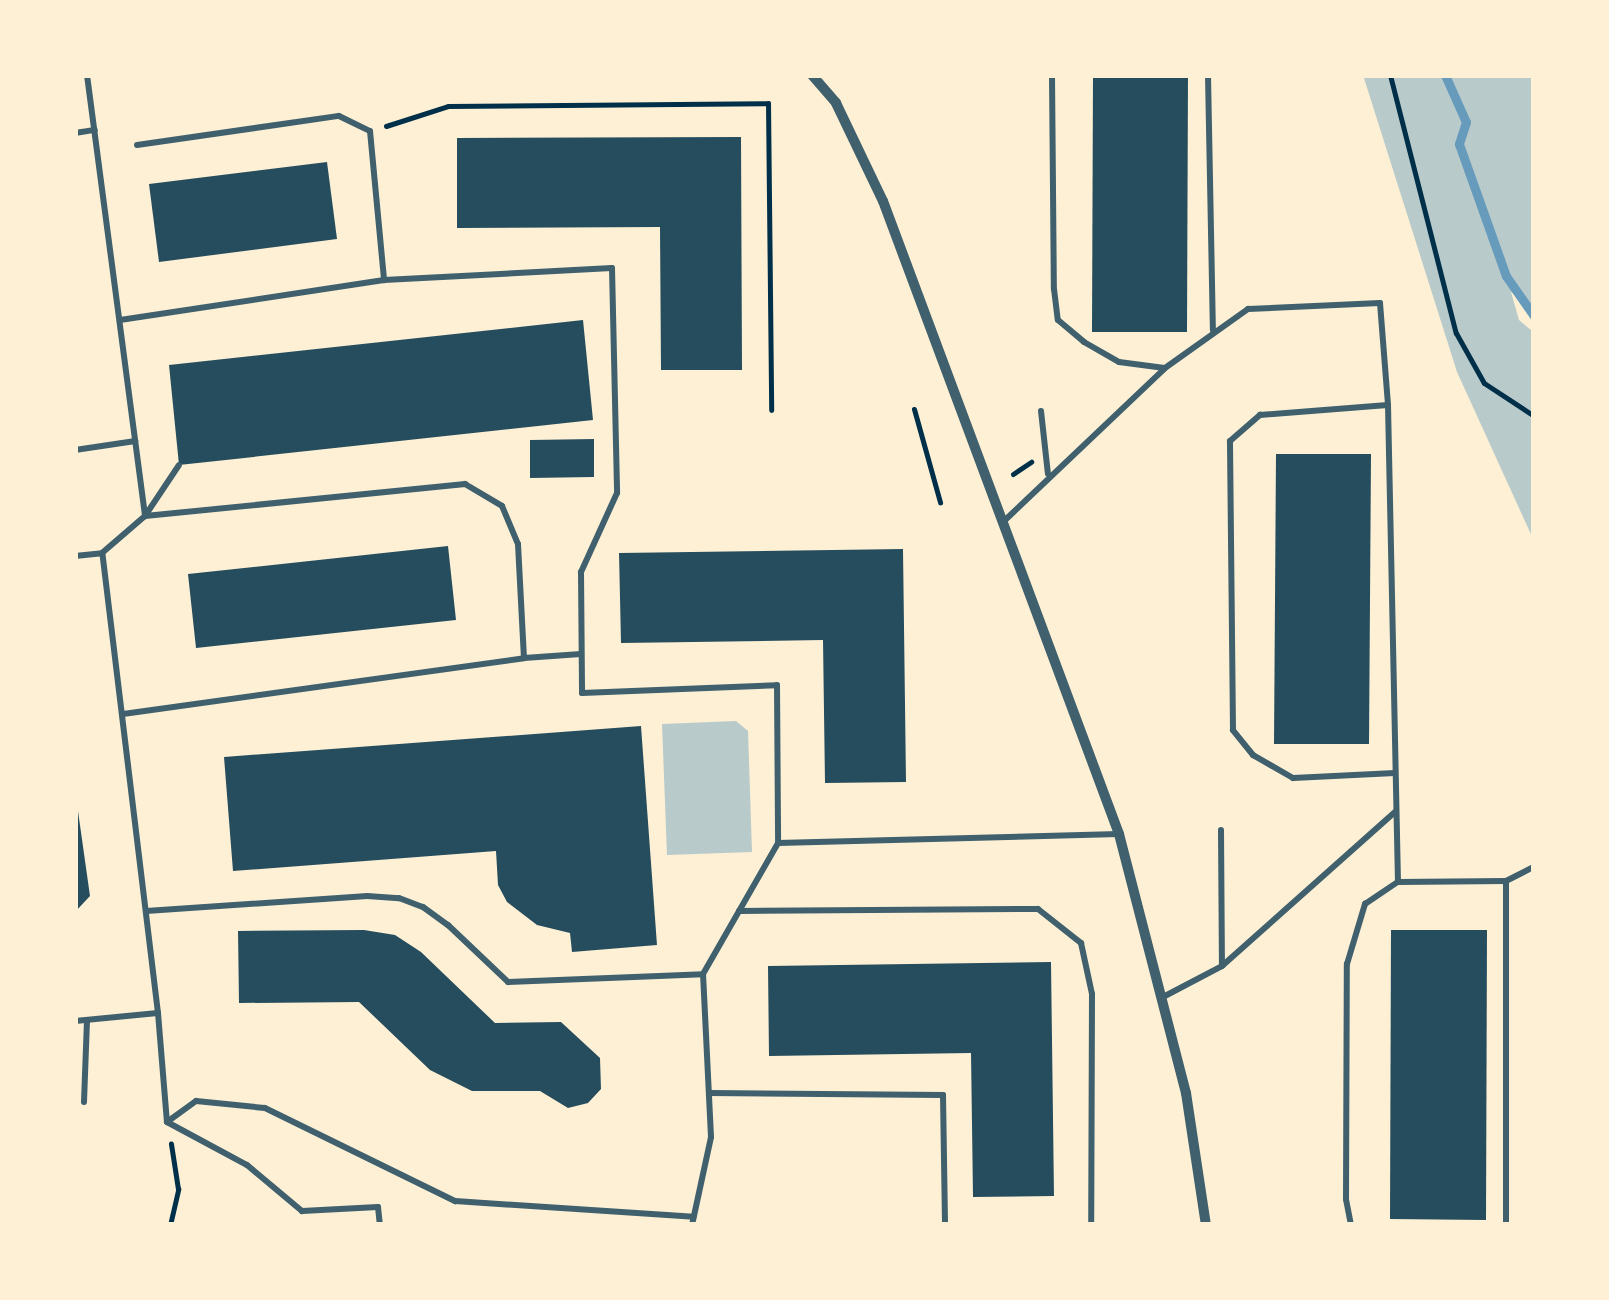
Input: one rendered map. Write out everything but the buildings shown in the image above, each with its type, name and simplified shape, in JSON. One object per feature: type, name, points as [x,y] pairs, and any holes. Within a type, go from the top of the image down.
[{"type":"street","points":[[812,75],[836,103],[883,200],[1119,834],[1186,1093],[1206,1225]]},
{"type":"lane","points":[[87,75],[145,516]]},
{"type":"lane","points":[[1052,75],[1054,289],[1058,320],[1084,342],[1119,362],[1165,368]]},
{"type":"lane","points":[[1208,75],[1213,332]]},
{"type":"lane","points":[[137,145],[339,116],[370,131],[384,280]]},
{"type":"lane","points":[[75,133],[95,130]]},
{"type":"lane","points":[[120,320],[384,280],[612,268],[617,493],[581,572],[582,693],[777,685],[778,843],[703,974],[712,1136],[692,1221],[455,1201],[265,1108],[196,1101],[167,1122]]},
{"type":"lane","points":[[1003,522],[1048,474],[1165,368],[1248,309],[1380,303],[1388,406],[1398,882]]},
{"type":"lane","points":[[1388,406],[1260,415],[1230,441],[1233,730],[1253,755],[1293,778],[1396,773]]},
{"type":"lane","points":[[1041,412],[1048,474]]},
{"type":"lane","points":[[75,450],[135,441]]},
{"type":"lane","points":[[75,556],[102,553],[145,516],[179,465]]},
{"type":"lane","points":[[145,516],[464,484],[502,506],[518,544],[524,658]]},
{"type":"lane","points":[[102,553],[158,1013],[167,1122]]},
{"type":"lane","points":[[123,714],[524,658],[580,654]]},
{"type":"lane","points":[[1164,998],[1222,966],[1396,812]]},
{"type":"lane","points":[[1221,830],[1222,966]]},
{"type":"lane","points":[[778,843],[1119,834]]},
{"type":"lane","points":[[1352,1225],[1346,1199],[1347,964],[1364,904],[1398,882],[1506,882],[1534,867]]},
{"type":"lane","points":[[1506,882],[1506,1225]]},
{"type":"lane","points":[[146,911],[347,897],[400,898],[448,925],[508,982],[703,974]]},
{"type":"lane","points":[[739,910],[1038,909],[1081,943],[1092,994],[1092,1225]]},
{"type":"lane","points":[[75,1022],[158,1013]]},
{"type":"lane","points":[[84,1102],[87,1020]]},
{"type":"lane","points":[[709,1094],[942,1096],[945,1225]]},
{"type":"lane","points":[[167,1122],[247,1165],[302,1211],[378,1207],[380,1225]]},
{"type":"path","points":[[1390,75],[1456,333],[1484,384],[1534,416]]},
{"type":"path","points":[[370,131],[448,106],[768,103],[772,410]]},
{"type":"path","points":[[914,409],[940,502]]},
{"type":"path","points":[[167,1122],[178,1189],[170,1225]]},
{"type":"shaded area","points":[[1363,75],[1534,75],[1534,308],[1511,292],[1519,320],[1532,331],[1534,344],[1534,541],[1457,372]]},
{"type":"shaded area","points":[[736,721],[748,731],[752,852],[667,855],[662,724]]},
{"type":"waterway","points":[[1445,75],[1466,122],[1459,144],[1506,276],[1534,316]]}]
